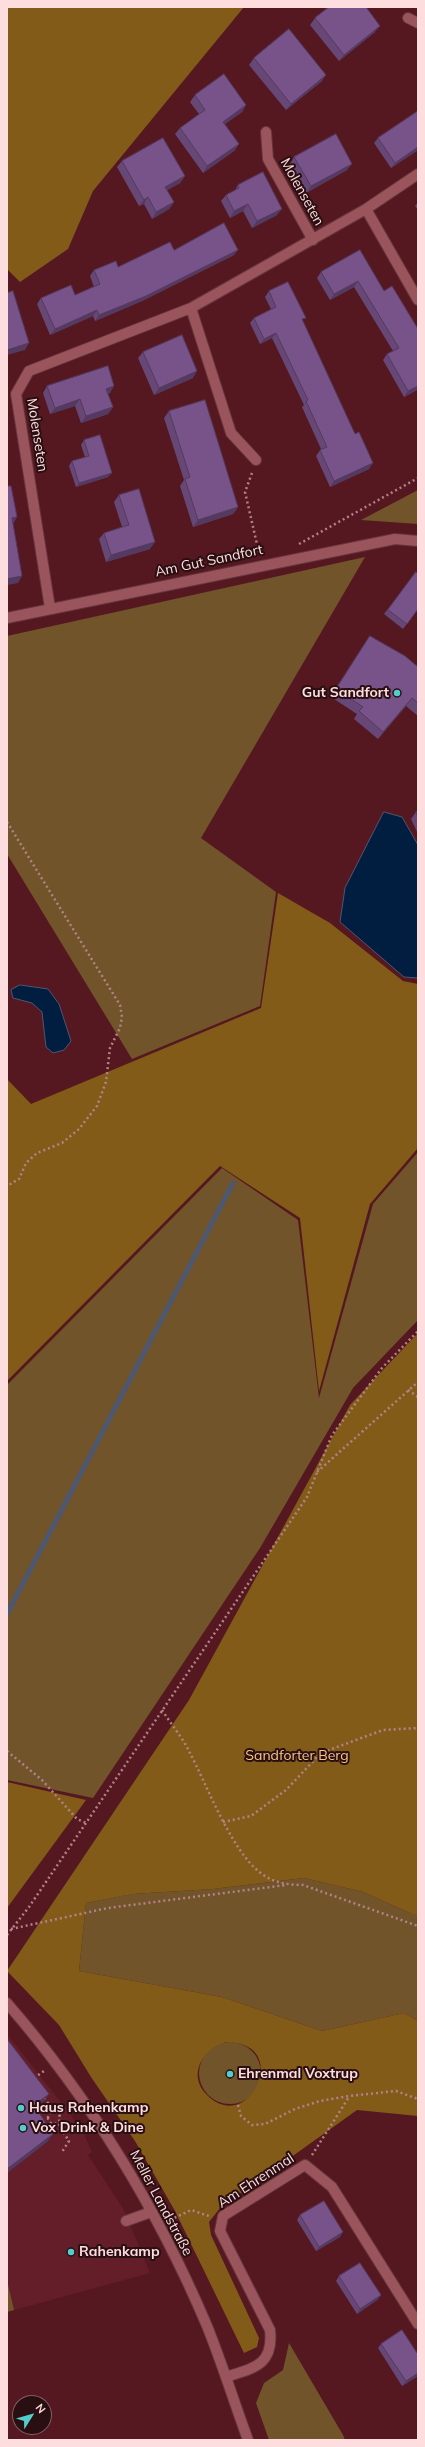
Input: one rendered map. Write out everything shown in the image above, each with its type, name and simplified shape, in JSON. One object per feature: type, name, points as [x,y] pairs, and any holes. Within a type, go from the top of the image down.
[{"type":"street","points":[[408,18],[418,23]]},
{"type":"street","name":"Molenseten","points":[[266,132],[268,159],[313,240]]},
{"type":"street","name":"Molenseten","points":[[50,608],[16,394],[29,371],[191,308],[366,209],[418,174]]},
{"type":"street","points":[[366,209],[418,300]]},
{"type":"street","points":[[191,308],[231,434],[256,460]]},
{"type":"street","name":"Am Gut Sandfort","points":[[7,618],[50,608],[395,539],[418,541]]},
{"type":"street","name":"Meller Landstraße","points":[[7,2003],[56,2062],[102,2126],[152,2212],[184,2275],[226,2377],[248,2440]]},
{"type":"street","name":"Am Ehrenmal","points":[[226,2377],[257,2366],[268,2357],[272,2345],[270,2330],[220,2231],[223,2216],[305,2165],[332,2187],[418,2324]]},
{"type":"street","points":[[126,2221],[152,2212]]},
{"type":"path","points":[[256,460],[245,492],[262,565]]},
{"type":"path","points":[[296,546],[418,478]]},
{"type":"path","points":[[7,822],[120,1005],[122,1017],[120,1028],[110,1048],[106,1082],[97,1106],[79,1129],[62,1144],[37,1153],[26,1163],[19,1179],[7,1186]]},
{"type":"path","points":[[7,1935],[29,1907],[307,1497],[332,1435],[382,1368],[418,1331]]},
{"type":"path","points":[[317,1473],[418,1382]]},
{"type":"path","points":[[408,1390],[418,1397]]},
{"type":"path","points":[[162,1710],[189,1750],[223,1822],[248,1859],[262,1874],[287,1885]]},
{"type":"path","points":[[223,1822],[251,1816],[286,1790],[321,1753],[383,1730],[418,1728]]},
{"type":"path","points":[[7,1751],[42,1780],[77,1819],[86,1823]]},
{"type":"path","points":[[11,1929],[108,1908],[287,1885],[303,1885],[418,1926]]},
{"type":"path","points":[[31,2080],[56,2062]]},
{"type":"path","points":[[238,2105],[241,2116],[252,2125],[264,2124],[295,2109],[320,2101],[349,2096],[396,2091],[418,2099]]},
{"type":"path","points":[[40,2093],[55,2112],[61,2117],[58,2124]]},
{"type":"path","points":[[305,2165],[349,2096]]},
{"type":"path","points":[[42,2117],[48,2117],[55,2112]]},
{"type":"path","points":[[48,2117],[52,2124],[58,2124]]},
{"type":"path","points":[[58,2124],[69,2141],[67,2148],[62,2152]]},
{"type":"path","points":[[176,2217],[191,2210],[209,2216]]},
{"type":"shaded area","points":[[418,490],[418,524],[361,520]]},
{"type":"shaded area","points":[[365,557],[201,838],[276,892],[260,1006],[132,1059],[7,854],[7,636]]},
{"type":"shaded area","points":[[418,1152],[418,1320],[353,1388],[260,1548],[93,1798],[7,1780],[7,1385],[222,1168],[298,1220],[319,1398],[373,1204]]},
{"type":"shaded area","points":[[304,1878],[363,1892],[412,1914],[418,1914],[418,2021],[404,2013],[322,2031],[222,1997],[79,1971],[86,1903],[132,1894],[213,1889]]},
{"type":"shaded area","points":[[7,2034],[71,2115],[78,2129],[81,2128],[92,2152],[88,2155],[124,2210],[150,2273],[7,2312]]},
{"type":"shaded area","points":[[224,2042],[236,2042],[252,2051],[259,2061],[261,2073],[259,2085],[252,2095],[236,2104],[224,2104],[213,2099],[204,2090],[199,2079],[199,2067],[204,2056],[213,2047]]},
{"type":"shaded area","points":[[7,2280],[14,2310],[7,2312]]},
{"type":"shaded area","points":[[289,2343],[345,2440],[269,2440],[256,2403],[264,2383],[283,2370]]},
{"type":"green space","points":[[7,7],[244,7],[93,191],[68,249],[20,282],[7,269]]},
{"type":"green space","points":[[278,893],[330,923],[403,981],[418,984],[418,1148],[370,1204],[319,1391],[300,1218],[220,1166],[7,1381],[7,1079],[31,1104],[261,1008]]},
{"type":"green space","name":"Sandforter Berg","points":[[418,1333],[418,1914],[412,1914],[363,1892],[304,1878],[213,1889],[133,1894],[86,1903],[79,1971],[222,1997],[322,2031],[404,2013],[418,2021],[418,2116],[357,2110],[220,2208],[209,2222],[211,2235],[259,2338],[257,2347],[244,2353],[175,2211],[135,2141],[91,2077],[59,2025],[7,1971],[189,1700],[350,1405]],"holes":[[[226,2042],[246,2046],[258,2056],[261,2070],[258,2084],[249,2097],[237,2104],[223,2105],[207,2095],[201,2088],[198,2080],[200,2064],[204,2056],[217,2045]]]},
{"type":"green space","points":[[7,1782],[86,1800],[7,1908]]},
{"type":"water","points":[[384,812],[402,817],[418,845],[418,978],[404,977],[340,922],[345,888]]},
{"type":"water","points":[[20,985],[48,989],[59,1004],[71,1041],[64,1050],[53,1053],[46,1047],[42,1012],[32,1003],[13,998],[11,990]]},
{"type":"building","points":[[329,7],[366,7],[380,26],[344,55],[315,18]]},
{"type":"building","points":[[289,29],[326,75],[291,104],[254,58]]},
{"type":"building","points":[[224,74],[246,105],[223,122],[239,144],[207,166],[180,128],[205,110],[195,95]]},
{"type":"building","points":[[418,111],[418,147],[395,163],[378,138]]},
{"type":"building","points":[[336,134],[352,164],[311,186],[294,157]]},
{"type":"building","points":[[163,138],[185,176],[165,187],[174,202],[156,212],[148,197],[144,200],[122,161]]},
{"type":"building","points":[[263,172],[282,209],[257,221],[248,204],[234,211],[226,195],[239,188],[238,185]]},
{"type":"building","points":[[224,223],[238,250],[146,296],[99,315],[97,310],[55,329],[41,298],[71,285],[75,295],[100,284],[94,270],[116,261],[118,267],[170,242],[174,250]]},
{"type":"building","points":[[360,250],[384,291],[392,286],[418,329],[418,386],[408,391],[387,354],[399,348],[358,281],[334,294],[321,272]]},
{"type":"building","points":[[288,282],[306,318],[302,319],[355,434],[359,432],[373,463],[334,481],[320,450],[327,447],[306,401],[308,400],[276,333],[264,339],[254,318],[276,307],[269,291]]},
{"type":"building","points":[[13,291],[29,343],[7,350],[7,293]]},
{"type":"building","points":[[182,335],[197,371],[159,388],[143,352]]},
{"type":"building","points":[[108,366],[114,386],[106,389],[113,407],[86,416],[80,399],[55,408],[47,386]]},
{"type":"building","points":[[205,400],[238,507],[198,520],[185,479],[190,477],[169,411]]},
{"type":"building","points":[[100,435],[112,473],[79,483],[72,461],[89,456],[84,440]]},
{"type":"building","points":[[7,486],[11,486],[17,517],[12,518],[22,576],[7,579]]},
{"type":"building","points":[[139,489],[155,542],[111,555],[104,533],[129,525],[119,495]]},
{"type":"building","points":[[416,572],[418,574],[418,609],[407,624],[388,610]]},
{"type":"building","points":[[370,636],[405,656],[418,667],[418,703],[412,698],[383,732],[359,711],[363,707],[336,689]]},
{"type":"building","name":"Haus Rahenkamp","points":[[7,2039],[49,2094],[34,2105],[53,2134],[7,2169]]},
{"type":"building","points":[[324,2201],[343,2232],[319,2247],[300,2215]]},
{"type":"building","points":[[360,2263],[381,2295],[360,2309],[339,2276]]},
{"type":"building","points":[[402,2330],[417,2353],[418,2352],[418,2373],[406,2381],[381,2344]]},
{"type":"waterway","points":[[7,1614],[233,1183]]},
{"type":"place","name":"Gut Sandfort","points":[[397,693]]},
{"type":"place","name":"Ehrenmal Voxtrup","points":[[230,2074]]},
{"type":"place","name":"Haus Rahenkamp","points":[[21,2108]]},
{"type":"place","name":"Vox Drink & Dine","points":[[23,2128]]},
{"type":"place","name":"Rahenkamp","points":[[71,2252]]}]
